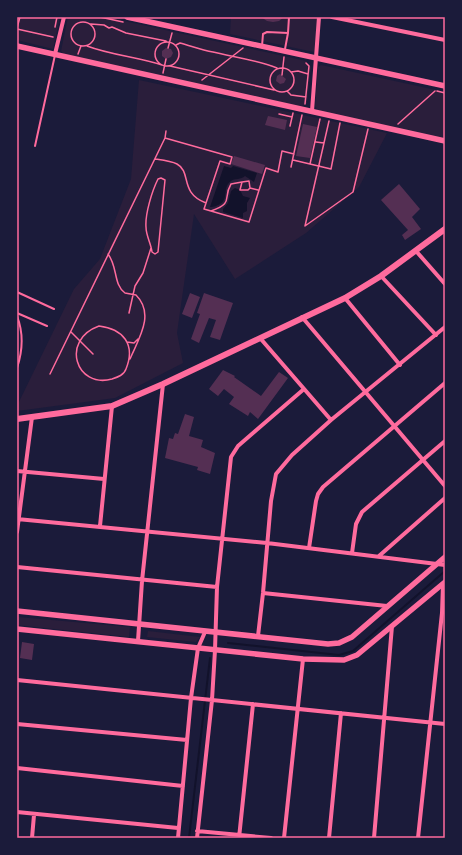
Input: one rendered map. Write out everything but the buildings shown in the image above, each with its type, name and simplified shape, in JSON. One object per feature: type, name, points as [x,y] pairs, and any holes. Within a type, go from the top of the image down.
[{"type":"main road","points":[[17,419],[112,406],[164,384],[302,317],[345,298],[381,276],[445,229]]},
{"type":"street","points":[[55,54],[64,17]]},
{"type":"street","points":[[127,17],[285,50],[445,86]]},
{"type":"street","points":[[312,111],[319,17]]},
{"type":"street","points":[[332,17],[445,40]]},
{"type":"street","points":[[17,46],[445,141]]},
{"type":"street","points":[[416,251],[445,284]]},
{"type":"street","points":[[381,276],[436,335]]},
{"type":"street","points":[[345,298],[400,365]]},
{"type":"street","points":[[302,317],[445,486]]},
{"type":"street","points":[[258,636],[273,482],[276,474],[292,455],[331,420],[445,327]]},
{"type":"street","points":[[260,338],[331,420]]},
{"type":"street","points":[[309,548],[318,494],[445,383]]},
{"type":"street","points":[[138,641],[142,580],[164,384]]},
{"type":"street","points":[[197,838],[212,700],[216,650],[217,588],[230,464],[234,452],[304,389]]},
{"type":"street","points":[[100,526],[112,406]]},
{"type":"street","points":[[17,532],[32,417]]},
{"type":"street","points":[[352,553],[356,524],[362,512],[445,441]]},
{"type":"street","points":[[17,471],[104,479]]},
{"type":"street","points":[[379,556],[445,498]]},
{"type":"street","points":[[18,519],[223,538],[445,565]]},
{"type":"street","points":[[17,611],[205,632],[328,644],[339,643],[352,637],[445,557]]},
{"type":"street","points":[[17,567],[217,588]]},
{"type":"street","points":[[418,838],[429,723],[443,613],[444,583]]},
{"type":"street","points":[[17,629],[303,659],[335,661],[352,658],[444,583]]},
{"type":"street","points":[[263,593],[387,606]]},
{"type":"street","points":[[374,838],[392,626]]},
{"type":"street","points":[[178,838],[187,740],[198,648],[205,632]]},
{"type":"street","points":[[284,838],[303,659]]},
{"type":"street","points":[[17,680],[445,724]]},
{"type":"street","points":[[240,836],[253,704]]},
{"type":"street","points":[[329,838],[341,713]]},
{"type":"street","points":[[17,724],[187,740]]},
{"type":"street","points":[[17,768],[183,786]]},
{"type":"street","points":[[17,812],[34,815],[178,828]]},
{"type":"street","points":[[32,838],[34,815]]},
{"type":"street","points":[[197,831],[270,838]]},
{"type":"lane","points":[[285,50],[289,17]]},
{"type":"lane","points":[[262,46],[264,34],[267,32],[288,33]]},
{"type":"lane","points":[[35,146],[55,54]]},
{"type":"lane","points":[[17,292],[54,310]]},
{"type":"lane","points":[[17,312],[47,326]]},
{"type":"lane","points":[[17,316],[23,341],[17,368]]},
{"type":"path","points":[[20,17],[17,29],[53,37],[52,44]]},
{"type":"path","points":[[55,30],[57,17]]},
{"type":"path","points":[[86,22],[87,17]]},
{"type":"path","points":[[100,17],[129,23]]},
{"type":"path","points":[[291,72],[294,83],[287,91],[280,92],[170,66],[163,66],[146,60],[138,60],[128,56],[116,55],[107,50],[100,51],[87,46],[81,46],[72,40],[72,30],[79,22],[104,25],[126,33],[166,41],[176,45],[180,43],[277,68],[283,68],[291,72],[298,71],[308,74]]},
{"type":"path","points":[[87,46],[95,37],[95,31],[91,24]]},
{"type":"path","points":[[168,48],[172,33],[179,34]]},
{"type":"path","points":[[163,66],[156,59],[154,53],[160,44],[166,41]]},
{"type":"path","points":[[170,66],[176,62],[179,56],[176,45]]},
{"type":"path","points":[[78,56],[81,46]]},
{"type":"path","points":[[199,83],[243,48],[236,47]]},
{"type":"path","points":[[277,56],[284,57],[282,75]]},
{"type":"path","points":[[162,75],[163,66],[166,59]]},
{"type":"path","points":[[302,105],[306,103],[309,66],[306,62]]},
{"type":"path","points":[[274,90],[269,79],[272,72],[277,68]]},
{"type":"path","points":[[287,91],[292,95],[306,97]]},
{"type":"path","points":[[402,128],[395,126],[435,91]]},
{"type":"path","points":[[290,126],[293,113]]},
{"type":"path","points":[[279,114],[292,117]]},
{"type":"path","points":[[291,167],[302,115]]},
{"type":"path","points":[[293,160],[331,169],[341,118]]},
{"type":"path","points":[[310,164],[320,119]]},
{"type":"path","points":[[329,121],[304,226],[353,192],[369,124]]},
{"type":"path","points":[[50,374],[155,159],[165,138],[166,131]]},
{"type":"path","points":[[165,138],[232,157],[230,164],[220,161],[204,209],[249,222],[266,168],[278,172],[282,151],[294,154]]},
{"type":"path","points":[[315,142],[324,143]]},
{"type":"path","points":[[155,159],[177,164],[183,169],[185,182],[192,195],[198,200],[206,202]]},
{"type":"path","points":[[129,313],[135,286],[143,273],[151,246],[147,235],[146,219],[151,202],[150,195],[158,179],[162,178],[165,180],[158,252],[155,254],[152,252],[151,246]]},
{"type":"path","points":[[211,211],[221,207],[226,202],[231,184],[249,181],[250,188]]},
{"type":"path","points":[[242,182],[240,190],[244,191],[250,188],[259,190]]},
{"type":"path","points":[[108,254],[115,267],[119,286],[126,294],[133,294],[143,304],[145,325],[125,371],[121,375],[106,380],[92,378],[79,367],[76,357],[76,349],[79,340],[90,329],[99,326],[109,328],[123,336],[126,341],[130,359]]},
{"type":"path","points":[[71,332],[93,354]]},
{"type":"path","points":[[126,341],[134,343],[139,338]]},
{"type":"shaded area","points":[[17,17],[60,17],[53,49],[17,40]]},
{"type":"shaded area","points":[[68,17],[106,17],[306,61],[311,67],[307,103],[301,107],[65,55],[61,51]]},
{"type":"shaded area","points":[[231,17],[318,17],[314,52],[230,34]]},
{"type":"shaded area","points":[[321,65],[445,92],[445,139],[318,111],[315,106],[318,67]]},
{"type":"shaded area","points":[[139,80],[387,133],[359,187],[306,233],[235,279],[194,214],[177,333],[183,363],[115,398],[17,411],[17,406],[74,289],[100,259],[131,179]]},
{"type":"shaded area","points":[[224,166],[231,168],[233,166],[257,173],[254,182],[245,176],[231,181],[226,188],[222,202],[218,205],[210,207]]},
{"type":"shaded area","points":[[235,188],[240,190],[243,196],[250,198],[247,203],[247,211],[243,213],[243,218],[223,212],[223,209],[228,203],[231,191]]},
{"type":"shaded area","points":[[18,617],[130,627],[129,637],[17,625]]},
{"type":"shaded area","points":[[148,631],[200,637],[196,642],[147,637]]},
{"type":"waterway","points":[[228,643],[339,655],[353,651],[445,571]]},
{"type":"waterway","points":[[189,838],[210,658]]}]
